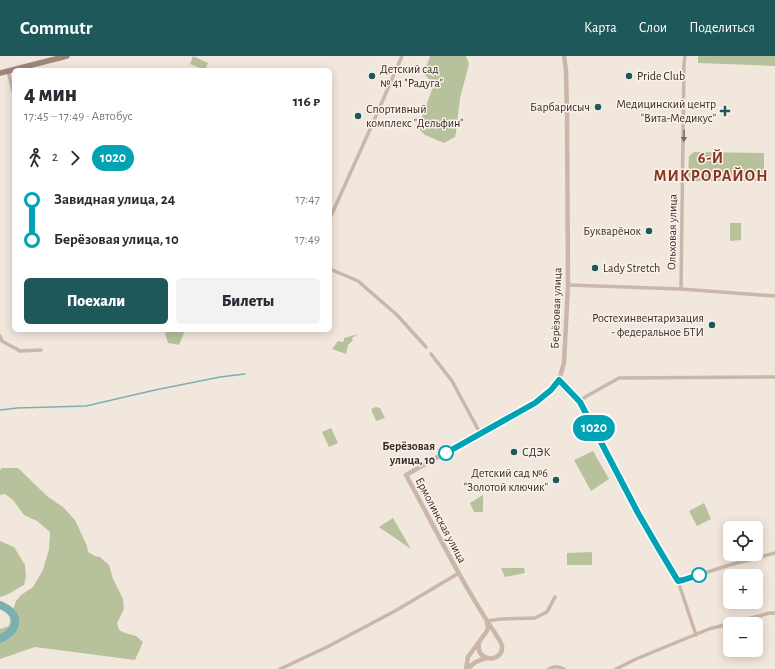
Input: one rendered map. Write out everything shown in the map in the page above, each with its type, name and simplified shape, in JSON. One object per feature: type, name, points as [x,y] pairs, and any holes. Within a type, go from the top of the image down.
[{"type":"main road","points":[[20,68],[66,56]]},
{"type":"main road","points":[[0,72],[12,70]]},
{"type":"street","points":[[332,214],[402,56]]},
{"type":"street","name":"Берёзовая улица","points":[[406,475],[535,403],[551,390],[559,380],[564,363],[568,284],[568,113],[564,56]]},
{"type":"street","name":"Ольховая улица","points":[[682,289],[685,56]]},
{"type":"street","points":[[8,71],[12,88]]},
{"type":"street","points":[[332,271],[358,281],[397,315],[426,347]]},
{"type":"street","points":[[568,284],[682,289],[775,296]]},
{"type":"street","points":[[0,336],[2,341],[20,351],[41,350]]},
{"type":"street","points":[[431,354],[452,381],[480,433]]},
{"type":"street","points":[[580,402],[584,398],[619,378],[775,377]]},
{"type":"street","points":[[559,380],[580,402],[642,520],[678,581],[696,635]]},
{"type":"street","name":"Ермолинская улица","points":[[406,475],[459,574],[498,639]]},
{"type":"street","points":[[678,581],[775,553]]},
{"type":"street","points":[[280,669],[334,644],[459,574]]},
{"type":"street","points":[[467,669],[468,657],[486,631],[488,627],[487,621],[535,618],[548,612],[555,597]]},
{"type":"street","points":[[616,669],[636,659],[709,629],[775,613]]},
{"type":"street","points":[[467,669],[479,660],[494,658],[499,655],[502,648],[501,641],[496,636],[488,636],[480,641],[480,652],[486,658]]},
{"type":"street","points":[[549,669],[553,667],[560,667],[564,669]]},
{"type":"green space","points":[[193,56],[208,63],[206,68],[200,68],[190,64]]},
{"type":"green space","points":[[430,56],[466,56],[469,64],[460,98],[455,137],[444,143],[425,135],[418,128],[434,84],[424,74]]},
{"type":"green space","points":[[698,56],[775,56],[775,66],[698,63]]},
{"type":"green space","points":[[694,152],[764,153],[764,181],[692,181],[688,175],[689,156]]},
{"type":"green space","points":[[730,223],[741,223],[741,240],[730,241]]},
{"type":"green space","points":[[166,332],[184,332],[179,345],[168,343],[165,334]]},
{"type":"green space","points":[[358,334],[352,338],[353,340],[348,345],[346,354],[332,349],[338,341],[344,341],[344,338]]},
{"type":"green space","points":[[376,407],[380,408],[385,418],[376,421],[371,409]]},
{"type":"green space","points":[[331,428],[338,443],[329,447],[322,432]]},
{"type":"green space","points":[[593,451],[609,479],[591,491],[574,460]]},
{"type":"green space","points":[[2,468],[18,468],[48,497],[63,507],[75,520],[87,546],[88,552],[100,557],[109,565],[113,579],[123,599],[124,609],[117,623],[119,630],[136,636],[143,642],[135,660],[35,647],[0,659],[0,629],[9,626],[16,601],[21,595],[33,587],[43,570],[49,549],[50,532],[37,521],[24,515],[13,500],[5,494],[0,495],[0,470]]},
{"type":"green space","points":[[483,495],[483,512],[474,512],[470,503]]},
{"type":"green space","points":[[704,503],[711,519],[697,526],[689,511]]},
{"type":"green space","points":[[393,518],[411,549],[379,527]]},
{"type":"green space","points":[[0,541],[14,547],[25,565],[26,576],[24,585],[0,597]]},
{"type":"green space","points":[[592,552],[592,565],[567,565],[567,553]]},
{"type":"green space","points":[[501,568],[524,568],[525,573],[505,577]]},
{"type":"waterway","points":[[0,410],[17,408],[86,406],[155,390],[220,377],[245,374]]},
{"type":"waterway","points":[[0,605],[10,611],[15,618],[15,625],[13,629],[0,639]]},
{"type":"bus line","name":"1020","points":[[446,453],[535,403],[551,390],[559,380],[580,402],[638,513],[678,581],[699,575]]},
{"type":"place","name":"Детский сад № 41 \"Радуга\"","points":[[372,76]]},
{"type":"place","name":"Pride Club","points":[[629,76]]},
{"type":"place","name":"Барбарисыч","points":[[598,107]]},
{"type":"place","name":"Медицинский центр \"Вита-Медикус\"","points":[[725,111]]},
{"type":"place","name":"Спортивный комплекс \"Дельфин\"","points":[[358,116]]},
{"type":"place","name":"Букварёнок","points":[[649,231]]},
{"type":"place","name":"Lady Stretch","points":[[595,268]]},
{"type":"place","name":"Ростехинвентаризация - федеральное БТИ","points":[[712,325]]},
{"type":"place","name":"СДЭК","points":[[514,452]]},
{"type":"place","name":"Берёзовая улица, 10","points":[[446,453]]},
{"type":"place","name":"Детский сад №6 \"Золотой ключик\"","points":[[556,480]]},
{"type":"district","name":"6-Й МИКРОРАЙОН","points":[[711,167]]}]
